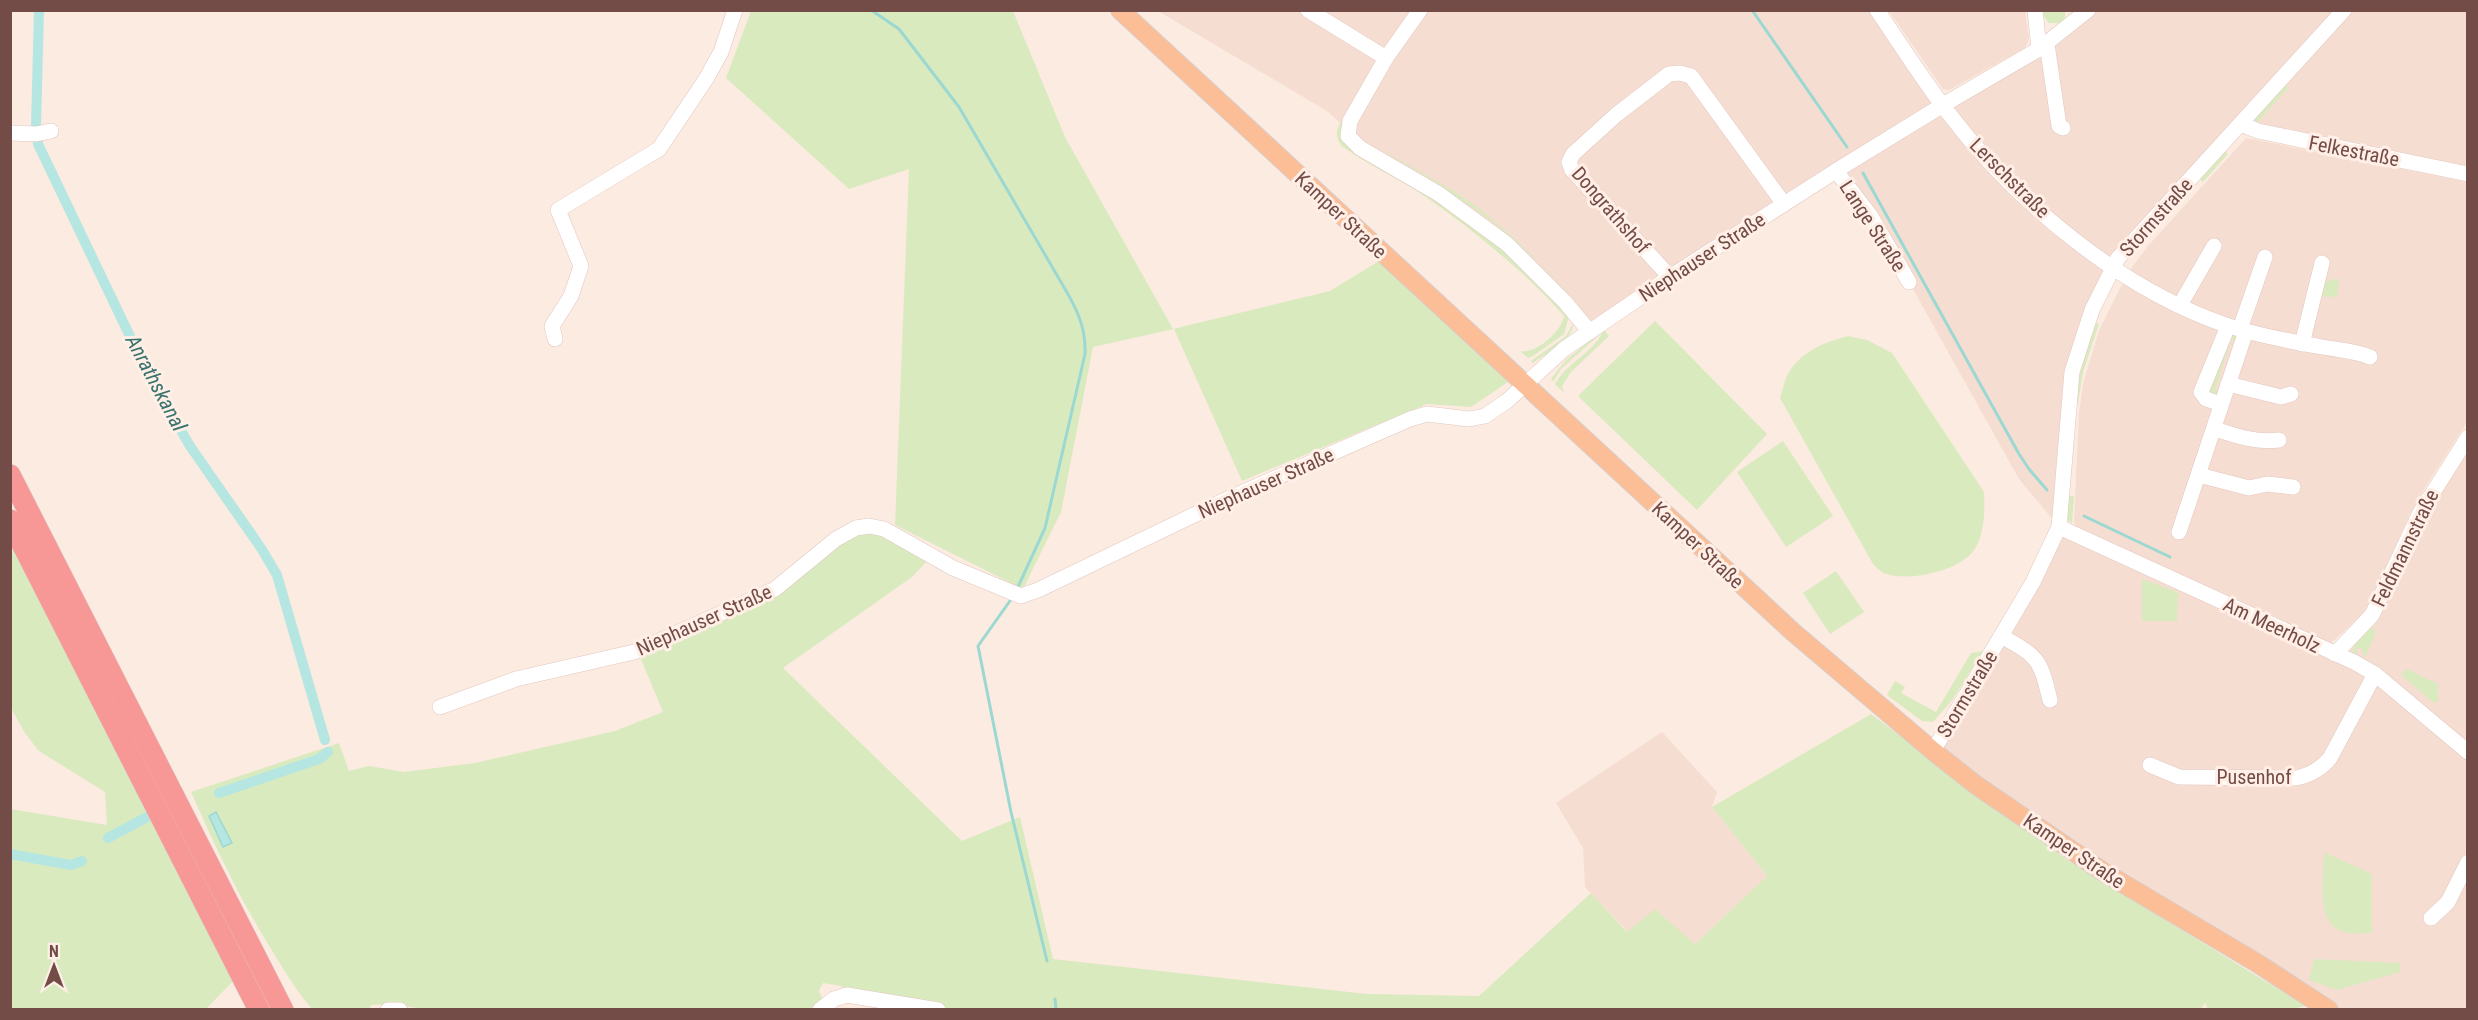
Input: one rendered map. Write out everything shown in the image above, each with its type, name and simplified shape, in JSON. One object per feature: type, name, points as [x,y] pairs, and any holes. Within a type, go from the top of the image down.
[{"type":"highway","points":[[10,475],[283,1010]]},
{"type":"highway","points":[[10,520],[259,1010]]},
{"type":"main road","name":"Kamper Straße","points":[[1120,10],[1793,632],[1933,751],[1976,785],[2102,871],[2257,963],[2329,1010]]},
{"type":"street","points":[[555,339],[552,326],[571,296],[581,266],[558,210],[659,149],[706,79],[721,52],[735,10]]},
{"type":"street","points":[[1308,10],[1386,58]]},
{"type":"street","points":[[1420,10],[1386,58],[1350,121],[1348,130],[1351,141],[1439,194],[1508,244],[1565,302],[1590,332]]},
{"type":"street","name":"Lerschstraße","points":[[1877,10],[1943,105],[1986,158],[2097,259],[2180,305],[2238,329],[2302,344],[2355,351],[2370,357]]},
{"type":"street","points":[[2035,10],[2059,126],[2062,128]]},
{"type":"street","name":"Niephauser Straße","points":[[440,707],[516,679],[634,652],[775,589],[836,539],[856,528],[869,526],[884,529],[953,568],[1021,596],[1038,590],[1223,501],[1410,419],[1426,414],[1469,419],[1485,416],[1564,350],[1670,277],[1943,105],[2043,47],[2088,10]]},
{"type":"street","name":"Stormstraße","points":[[1933,751],[2033,582],[2059,527],[2072,372],[2092,310],[2118,258],[2344,10]]},
{"type":"street","name":"Dongrathshof","points":[[1670,277],[1572,170],[1569,162],[1573,154],[1616,115],[1669,74],[1680,73],[1691,76],[1784,204]]},
{"type":"street","name":"Felkestraße","points":[[2241,124],[2258,131],[2468,174]]},
{"type":"street","points":[[10,133],[30,134],[51,131]]},
{"type":"street","name":"Lange Straße","points":[[1836,171],[1870,215],[1909,282]]},
{"type":"street","points":[[2180,305],[2214,246]]},
{"type":"street","points":[[2179,532],[2215,429],[2228,384],[2238,329],[2265,257]]},
{"type":"street","points":[[2302,344],[2322,262]]},
{"type":"street","points":[[2222,404],[2206,399],[2200,392],[2238,329]]},
{"type":"street","points":[[2228,384],[2281,397],[2291,394]]},
{"type":"street","points":[[2215,429],[2239,437],[2266,442],[2279,440]]},
{"type":"street","name":"Feldmannstraße","points":[[2335,654],[2373,615],[2420,513],[2438,480],[2468,437]]},
{"type":"street","points":[[2199,475],[2249,488],[2267,484],[2293,487]]},
{"type":"street","name":"Am Meerholz","points":[[2059,527],[2375,674],[2468,752]]},
{"type":"street","name":"Stormstraße","points":[[2001,636],[2030,653],[2039,664],[2045,674],[2050,700]]},
{"type":"street","name":"Pusenhof","points":[[2150,765],[2179,777],[2295,778],[2306,776],[2322,768],[2330,758],[2375,674]]},
{"type":"street","points":[[2431,918],[2448,902],[2468,862]]},
{"type":"street","points":[[820,1010],[834,999],[847,995],[938,1010]]},
{"type":"street","points":[[388,1010],[400,1010]]},
{"type":"shaded area","points":[[1158,11],[1879,11],[1943,105],[2086,11],[2467,11],[2467,174],[2241,124],[2118,258],[2085,331],[2059,527],[2019,479],[1909,282],[1836,171],[1590,332],[1565,302],[1327,111]]},
{"type":"shaded area","points":[[1889,11],[2025,11],[2029,38],[2025,48],[1949,90],[1943,89]]},
{"type":"shaded area","points":[[2246,138],[2467,182],[2467,422],[2409,516],[2368,606],[2360,617],[2331,643],[2077,530],[2074,522],[2079,413],[2083,384],[2099,330],[2129,271],[2148,246]]},
{"type":"shaded area","points":[[2467,442],[2467,1009],[2329,1009],[1933,751],[2059,527],[2335,654],[2365,626]]},
{"type":"shaded area","points":[[1662,732],[1717,792],[1712,807],[1767,876],[1695,944],[1628,932],[1585,887],[1583,848],[1556,803]]},
{"type":"green space","points":[[751,11],[1013,11],[1065,137],[1173,329],[1330,291],[1379,261],[1508,382],[1471,407],[1427,404],[1242,481],[1174,329],[1093,347],[1061,512],[1023,589],[895,525],[909,169],[849,189],[726,78]]},
{"type":"green space","points":[[2040,11],[2065,11],[2065,23],[2049,23]]},
{"type":"green space","points":[[2286,85],[2288,88],[2256,124],[2255,117]]},
{"type":"green space","points":[[1350,110],[1341,132],[1346,145],[1405,180],[1497,242],[1569,316],[1564,334],[1528,358],[1520,351],[1533,349],[1547,341],[1564,316],[1502,255],[1468,228],[1422,194],[1343,147],[1337,133],[1340,124]]},
{"type":"green space","points":[[1360,138],[1468,200],[1538,261],[1493,222],[1436,182]]},
{"type":"green space","points":[[2223,150],[2228,154],[2203,182],[2198,178]]},
{"type":"green space","points":[[1538,261],[1563,286],[1588,313]]},
{"type":"green space","points":[[2339,279],[2337,297],[2317,296],[2319,285]]},
{"type":"green space","points":[[1655,321],[1767,434],[1697,510],[1578,396]]},
{"type":"green space","points":[[1574,322],[1565,340],[1533,363],[1531,361],[1566,336]]},
{"type":"green space","points":[[2093,322],[2099,324],[2083,372],[2078,403],[2075,402],[2080,372],[2078,371]]},
{"type":"green space","points":[[1603,329],[1609,336],[1571,372],[1562,386],[1564,393],[1555,384],[1567,369],[1589,350]]},
{"type":"green space","points":[[1599,333],[1561,369],[1553,382],[1551,379],[1566,360]]},
{"type":"green space","points":[[2236,334],[2238,342],[2231,340],[2215,390],[2222,393],[2217,398],[2205,389],[2227,335]]},
{"type":"green space","points":[[1848,336],[1867,340],[1892,353],[1984,492],[1984,514],[1978,544],[1967,557],[1957,564],[1932,573],[1905,577],[1884,573],[1877,568],[1780,398],[1788,374],[1800,359],[1822,345]]},
{"type":"green space","points":[[1783,441],[1833,516],[1786,547],[1737,472]]},
{"type":"green space","points":[[2064,496],[2074,496],[2072,523],[2067,520]]},
{"type":"green space","points":[[869,528],[929,559],[912,577],[783,668],[962,841],[1020,817],[1053,959],[1367,994],[1479,996],[1591,893],[1627,932],[1655,909],[1695,944],[1767,876],[1712,807],[1871,714],[2064,858],[2306,1006],[2288,1010],[2208,1009],[2205,1003],[2200,1010],[940,1010],[847,995],[841,986],[823,983],[819,991],[823,1001],[815,1009],[428,1010],[393,1004],[371,1005],[370,1009],[312,1009],[257,926],[191,792],[339,743],[349,771],[369,766],[404,772],[475,763],[615,731],[663,712],[638,652],[782,588],[837,540]]},
{"type":"green space","points":[[10,542],[235,979],[206,1009],[11,1009],[11,809],[107,825],[105,792],[39,751],[25,733],[11,708]]},
{"type":"green space","points":[[1836,571],[1864,612],[1830,634],[1803,593]]},
{"type":"green space","points":[[2142,579],[2178,592],[2177,621],[2142,621]]},
{"type":"green space","points":[[2372,627],[2376,632],[2365,658],[2362,649],[2357,648],[2357,654],[2353,653],[2354,644]]},
{"type":"green space","points":[[1983,651],[1953,699],[1933,722],[1922,721],[1887,695],[1895,681],[1905,687],[1901,693],[1936,712],[1971,653]]},
{"type":"green space","points":[[2407,669],[2438,684],[2438,702],[2434,703],[2402,676],[2403,671]]},
{"type":"green space","points":[[2324,852],[2372,874],[2372,933],[2344,932],[2328,920],[2324,910],[2322,886]]},
{"type":"green space","points":[[2314,959],[2400,963],[2400,972],[2337,990],[2309,980]]},
{"type":"water","points":[[216,812],[232,843],[223,847],[209,816]]},
{"type":"waterway","name":"Anrathskanal","points":[[39,10],[36,126],[38,144],[148,374],[190,446],[261,548],[277,575],[325,740]]},
{"type":"waterway","points":[[871,10],[899,29],[959,107],[1070,297],[1083,328],[1085,354],[1045,528],[1017,589]]},
{"type":"waterway","points":[[1752,10],[1847,147]]},
{"type":"waterway","points":[[1863,173],[2019,454],[2047,490]]},
{"type":"waterway","points":[[2084,516],[2170,557]]},
{"type":"waterway","points":[[1012,598],[978,646],[1011,812],[1047,961]]},
{"type":"waterway","name":"Anrathskanal","points":[[219,793],[319,759],[328,752]]},
{"type":"waterway","name":"Anrathskanal","points":[[108,838],[147,817]]},
{"type":"waterway","name":"Anrathskanal","points":[[10,854],[71,865],[82,861]]},
{"type":"waterway","points":[[1055,999],[1056,1010]]}]
